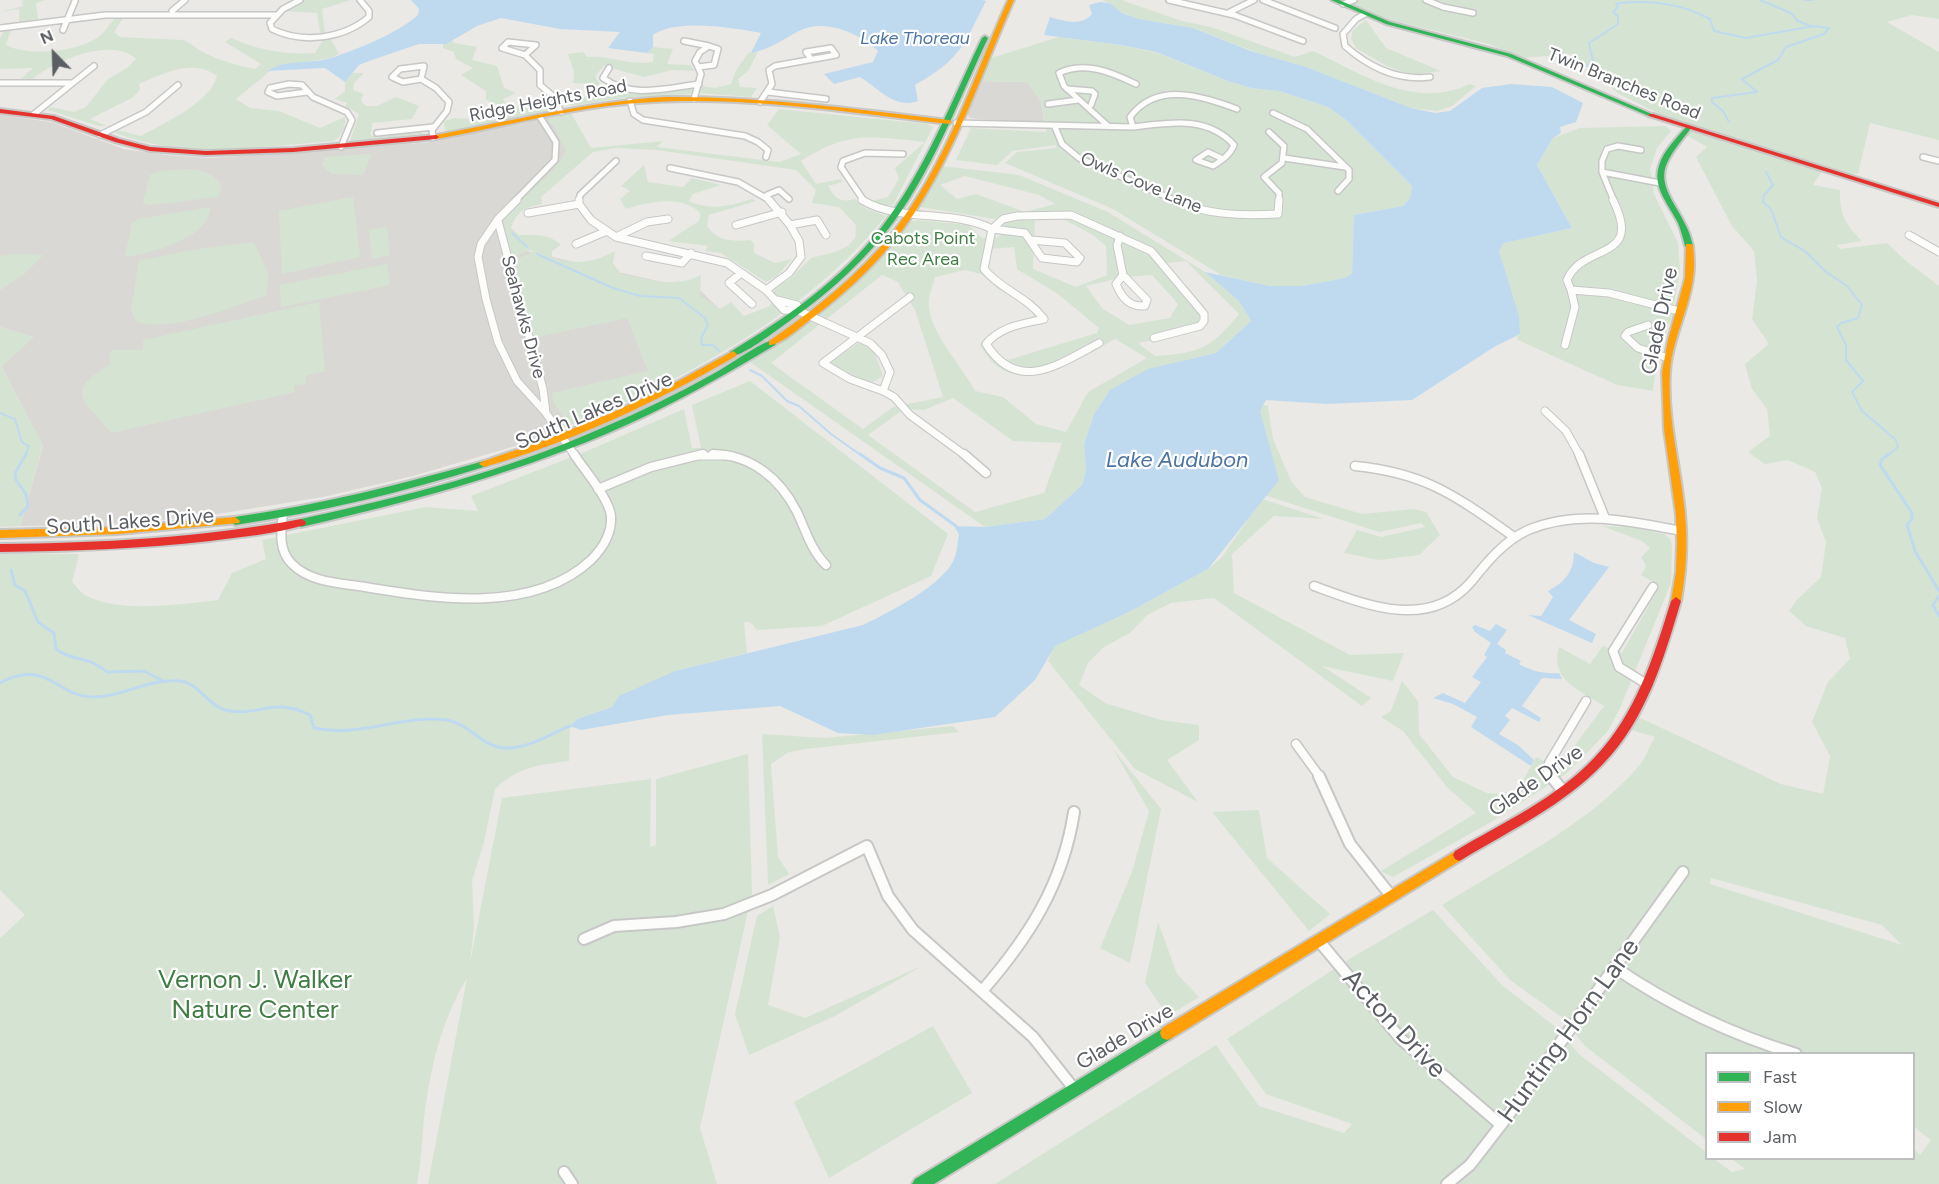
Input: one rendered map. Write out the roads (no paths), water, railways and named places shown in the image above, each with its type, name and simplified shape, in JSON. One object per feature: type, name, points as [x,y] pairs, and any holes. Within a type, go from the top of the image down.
[{"type":"main road","name":"South Lakes Drive","points":[[0,534],[139,531],[283,513],[430,479],[561,436],[685,381],[799,311],[851,265],[897,211],[1003,0]]},
{"type":"main road","name":"South Lakes Drive","points":[[0,548],[134,544],[281,526],[419,495],[568,446],[636,418],[696,388],[767,347],[810,316],[848,286],[876,258],[910,213],[930,178],[1011,0]]},
{"type":"main road","name":"Twin Branches Road","points":[[1344,1],[1365,14],[1399,27],[1480,45],[1509,55],[1632,108],[1688,128],[1939,205]]},
{"type":"main road","name":"Ridge Heights Road","points":[[0,111],[34,114],[67,121],[100,135],[150,149],[226,154],[341,147],[630,101],[694,99],[760,102],[956,123]]},
{"type":"main road","points":[[1660,183],[1665,156],[1688,128]]},
{"type":"main road","name":"Glade Drive","points":[[920,1184],[1563,790],[1583,776],[1612,747],[1629,722],[1676,604],[1681,584],[1681,531],[1666,393],[1668,358],[1679,311],[1691,279],[1692,260],[1684,233],[1665,199],[1660,183]]},
{"type":"street","points":[[172,11],[184,0]]},
{"type":"street","points":[[300,0],[277,15],[270,26],[279,33],[303,37],[330,35],[351,29],[366,21],[369,11],[360,0]]},
{"type":"street","points":[[1169,0],[1228,13],[1303,41]]},
{"type":"street","points":[[1228,13],[1254,0]]},
{"type":"street","points":[[1263,0],[1335,28]]},
{"type":"street","points":[[1426,0],[1443,7],[1473,13]]},
{"type":"street","points":[[63,30],[75,1]]},
{"type":"street","points":[[0,28],[68,17],[172,11],[277,15]]},
{"type":"street","points":[[1365,14],[1356,19],[1343,34],[1342,42],[1351,52],[1402,77],[1413,79],[1430,77]]},
{"type":"street","points":[[684,41],[718,49],[714,65],[698,67]]},
{"type":"street","points":[[525,55],[536,45],[512,42],[502,48],[525,55],[540,70],[540,85],[554,97],[561,112]]},
{"type":"street","points":[[694,99],[701,74],[695,61],[700,52],[709,46]]},
{"type":"street","points":[[760,102],[772,84],[769,70],[775,66],[836,55],[831,48],[806,52],[811,59]]},
{"type":"street","points":[[34,114],[94,66]]},
{"type":"street","points":[[377,133],[433,133],[447,111],[449,102],[436,88],[421,80],[403,82],[392,76],[400,69],[424,66],[421,80]]},
{"type":"street","points":[[1107,125],[1103,117],[1090,105],[1077,100],[1058,76],[1063,70],[1076,67],[1116,74],[1136,84]]},
{"type":"street","points":[[609,68],[603,78],[623,90],[644,91],[699,84]]},
{"type":"street","points":[[0,83],[72,83]]},
{"type":"street","points":[[307,92],[276,96],[268,92],[270,88],[289,84],[302,85],[313,97],[347,112],[352,120],[341,147]]},
{"type":"street","points":[[100,135],[146,112],[178,86]]},
{"type":"street","points":[[1067,89],[1092,91],[1095,94],[1090,105]]},
{"type":"street","points":[[768,92],[826,99]]},
{"type":"street","points":[[1133,127],[1130,117],[1133,111],[1151,99],[1164,95],[1197,96],[1238,109]]},
{"type":"street","points":[[1048,104],[1077,100]]},
{"type":"street","points":[[630,101],[634,114],[643,120],[741,136],[763,145],[768,150],[766,157]]},
{"type":"street","points":[[1273,113],[1298,120],[1311,130],[1345,167],[1351,177],[1338,191]]},
{"type":"street","name":"Seahawks Drive","points":[[283,513],[280,538],[285,556],[293,566],[312,576],[419,595],[464,597],[522,594],[566,579],[590,562],[600,550],[609,536],[611,515],[598,489],[546,413],[526,392],[502,355],[478,257],[479,249],[498,221],[555,160],[558,149],[556,141],[540,117]]},
{"type":"street","name":"Ridge Heights Road","points":[[956,123],[1012,128],[1107,125],[1133,127],[1193,123],[1220,130],[1234,145],[1232,153],[1224,159]]},
{"type":"street","name":"Owls Cove Lane","points":[[1055,127],[1062,144],[1079,158],[1179,203],[1197,209],[1241,216],[1278,214],[1279,193],[1263,177],[1282,163],[1284,158]]},
{"type":"street","points":[[1269,132],[1284,146],[1284,158],[1307,160],[1326,167],[1345,167]]},
{"type":"street","points":[[1565,345],[1575,307],[1566,280],[1568,275],[1613,246],[1623,229],[1605,188],[1602,163],[1607,148],[1620,145],[1641,150]]},
{"type":"street","points":[[903,154],[876,151],[843,161],[841,167],[866,203],[897,211],[976,221],[992,229],[1025,233],[1042,258],[1077,262],[1080,258],[1076,251],[1062,240],[1031,240]]},
{"type":"street","points":[[1923,157],[1939,162]]},
{"type":"street","points":[[579,204],[583,190],[616,161]]},
{"type":"street","points":[[670,168],[741,183],[767,195],[782,212],[799,241],[801,257],[789,273],[766,290]]},
{"type":"street","points":[[1602,172],[1660,183]]},
{"type":"street","points":[[767,195],[779,190],[789,199]]},
{"type":"street","points":[[528,213],[579,204]]},
{"type":"street","points":[[579,204],[591,220],[616,237],[727,263],[766,290],[787,312],[799,311],[876,348],[884,358],[890,372],[884,391]]},
{"type":"street","points":[[736,225],[782,212]]},
{"type":"street","points":[[1099,343],[1061,365],[1044,371],[1016,371],[996,361],[986,344],[991,337],[1000,331],[1044,319],[1034,305],[993,282],[984,268],[992,229],[1003,219],[1017,216],[1079,217],[1151,251],[1169,276],[1204,314],[1204,321],[1200,326],[1154,338]]},
{"type":"street","points":[[616,237],[647,222],[668,219]]},
{"type":"street","points":[[790,225],[817,220],[826,235]]},
{"type":"street","name":"Seahawks Drive","points":[[498,221],[543,389],[546,413]]},
{"type":"street","points":[[576,244],[607,231]]},
{"type":"street","points":[[1909,235],[1939,252]]},
{"type":"street","points":[[1120,236],[1117,245],[1124,275],[1147,300],[1145,306],[1132,306],[1123,298],[1116,284],[1124,275]]},
{"type":"street","points":[[646,256],[682,263],[691,253]]},
{"type":"street","points":[[741,273],[729,283],[752,304]]},
{"type":"street","points":[[1571,290],[1609,293],[1679,311]]},
{"type":"street","points":[[910,297],[859,338],[823,363],[850,379],[896,396],[909,414],[950,441],[986,473]]},
{"type":"street","points":[[1648,326],[1628,332],[1625,336],[1628,341],[1647,352],[1668,358]]},
{"type":"street","points":[[1545,411],[1559,420],[1568,433],[1605,518]]},
{"type":"street","points":[[598,489],[686,456],[714,453],[739,457],[761,466],[782,487],[802,522],[812,550],[826,565]]},
{"type":"street","points":[[1355,466],[1395,469],[1423,477],[1448,490],[1515,537]]},
{"type":"street","points":[[1314,586],[1380,608],[1410,610],[1436,606],[1459,594],[1484,565],[1515,537],[1558,521],[1605,518],[1681,531]]},
{"type":"street","points":[[1645,683],[1620,669],[1613,658],[1613,651],[1653,587]]},
{"type":"street","points":[[1563,790],[1548,772],[1549,763],[1586,701]]},
{"type":"street","points":[[1296,744],[1324,783],[1350,844],[1360,860],[1391,896]]},
{"type":"street","points":[[982,991],[1016,951],[1049,901],[1068,852],[1074,812]]},
{"type":"street","points":[[584,939],[614,927],[676,922],[732,911],[772,895],[867,846],[888,896],[913,930],[1033,1037],[1075,1090]]},
{"type":"street","name":"Hunting Horn Lane","points":[[1447,1184],[1470,1165],[1501,1125],[1683,872]]},
{"type":"street","name":"Acton Drive","points":[[1319,941],[1401,1039],[1501,1125]]},
{"type":"street","points":[[1614,967],[1656,997],[1692,1017],[1735,1035],[1793,1052]]},
{"type":"street","points":[[564,1172],[572,1184]]},
{"type":"water","name":"Lake Thoreau","points":[[411,0],[986,1],[959,50],[942,67],[915,85],[918,101],[910,103],[894,100],[860,77],[834,84],[824,74],[873,62],[878,51],[851,33],[819,26],[809,27],[770,47],[751,53],[761,33],[706,26],[676,27],[653,35],[653,47],[647,53],[608,48],[620,32],[560,29],[501,18],[477,26],[446,44],[419,44],[359,65],[345,82],[325,68],[268,71],[290,63],[331,58],[364,46],[410,22],[418,15],[419,9]]},
{"type":"water","name":"Lake Audubon","points":[[1100,2],[1110,3],[1122,13],[1139,19],[1193,28],[1251,51],[1306,67],[1411,108],[1435,113],[1450,111],[1482,88],[1511,84],[1552,87],[1583,103],[1576,122],[1560,127],[1561,133],[1553,138],[1537,165],[1572,228],[1504,243],[1499,251],[1519,316],[1520,334],[1494,347],[1412,400],[1327,404],[1266,400],[1260,411],[1279,480],[1208,569],[1129,612],[1055,646],[1035,680],[995,717],[873,735],[838,733],[780,706],[668,715],[581,730],[570,726],[577,719],[612,707],[619,696],[675,671],[863,625],[887,613],[929,587],[949,567],[955,557],[957,546],[959,534],[956,526],[985,527],[1045,519],[1082,485],[1086,470],[1084,444],[1094,414],[1110,390],[1148,369],[1216,353],[1251,321],[1239,301],[1205,272],[1270,286],[1302,286],[1345,278],[1352,274],[1354,215],[1403,206],[1410,198],[1412,186],[1346,120],[1328,107],[1279,91],[1251,88],[1228,81],[1156,52],[1044,35],[1050,17],[1072,22],[1083,21],[1092,14],[1089,5]]},
{"type":"water","points":[[1574,552],[1594,563],[1609,567],[1569,620],[1596,634],[1592,643],[1528,615],[1541,616],[1553,597],[1548,591],[1565,579],[1571,570]]},
{"type":"water","points":[[1496,624],[1507,630],[1497,644],[1506,650],[1505,653],[1521,661],[1519,664],[1533,670],[1559,673],[1562,679],[1542,678],[1522,706],[1541,718],[1539,722],[1512,708],[1505,716],[1510,720],[1499,734],[1518,745],[1534,760],[1531,766],[1471,727],[1477,717],[1453,704],[1433,698],[1443,693],[1465,703],[1481,682],[1472,677],[1487,657],[1484,655],[1491,643],[1475,632],[1472,627],[1475,625],[1490,631]]},
{"type":"waterway","points":[[1760,0],[1791,13],[1798,21],[1812,26]]},
{"type":"waterway","points":[[1804,0],[1813,0]]},
{"type":"waterway","points":[[1587,66],[1593,61],[1589,43],[1618,24],[1618,16],[1613,12],[1618,7],[1616,4],[1621,3],[1645,2],[1678,7],[1710,19],[1714,31],[1746,38],[1812,26]]},
{"type":"waterway","points":[[1729,122],[1723,111],[1712,102],[1712,98],[1757,92],[1742,79],[1778,60],[1786,47],[1824,34],[1829,28],[1812,26]]},
{"type":"waterway","points":[[1766,172],[1773,185],[1764,195],[1763,202],[1771,209],[1781,237],[1806,252],[1825,271],[1847,286],[1862,305],[1858,318],[1841,323],[1837,327],[1846,345],[1846,360],[1863,381],[1852,392],[1862,411],[1896,440],[1898,447],[1887,456]]},
{"type":"waterway","points":[[512,233],[527,247]]},
{"type":"waterway","points":[[537,254],[613,288],[640,296],[679,298],[705,318],[708,325],[701,338],[702,345],[713,345],[719,351]]},
{"type":"waterway","points":[[750,370],[762,376],[787,401],[799,406],[831,434],[862,456]]},
{"type":"waterway","points":[[0,413],[15,419],[22,442],[29,446],[25,455]]},
{"type":"waterway","points":[[860,454],[880,468],[904,478],[920,500],[956,526]]},
{"type":"waterway","points":[[1889,454],[1882,459],[1880,465],[1912,513],[1912,519],[1907,525],[1915,551],[1939,591]]},
{"type":"waterway","points":[[20,515],[28,506],[26,494],[16,480],[15,473],[25,455]]},
{"type":"waterway","points":[[11,570],[15,585],[25,591],[38,622],[54,633],[56,649],[68,656],[93,663],[107,672],[144,671],[163,681]]},
{"type":"waterway","points":[[1939,596],[1933,605],[1939,616]]},
{"type":"waterway","points":[[0,683],[16,676],[29,674],[50,680],[78,695],[90,697],[113,694],[157,682],[180,681],[193,686],[213,704],[225,710],[237,712],[285,707],[310,715],[314,728],[331,730],[365,728],[414,720],[447,720],[456,722],[500,748],[525,745],[570,726]]},
{"type":"park label","name":"Cabots Point Rec Area","points":[[923,249]]},
{"type":"park label","name":"Vernon J. Walker Nature Center","points":[[255,995]]}]
